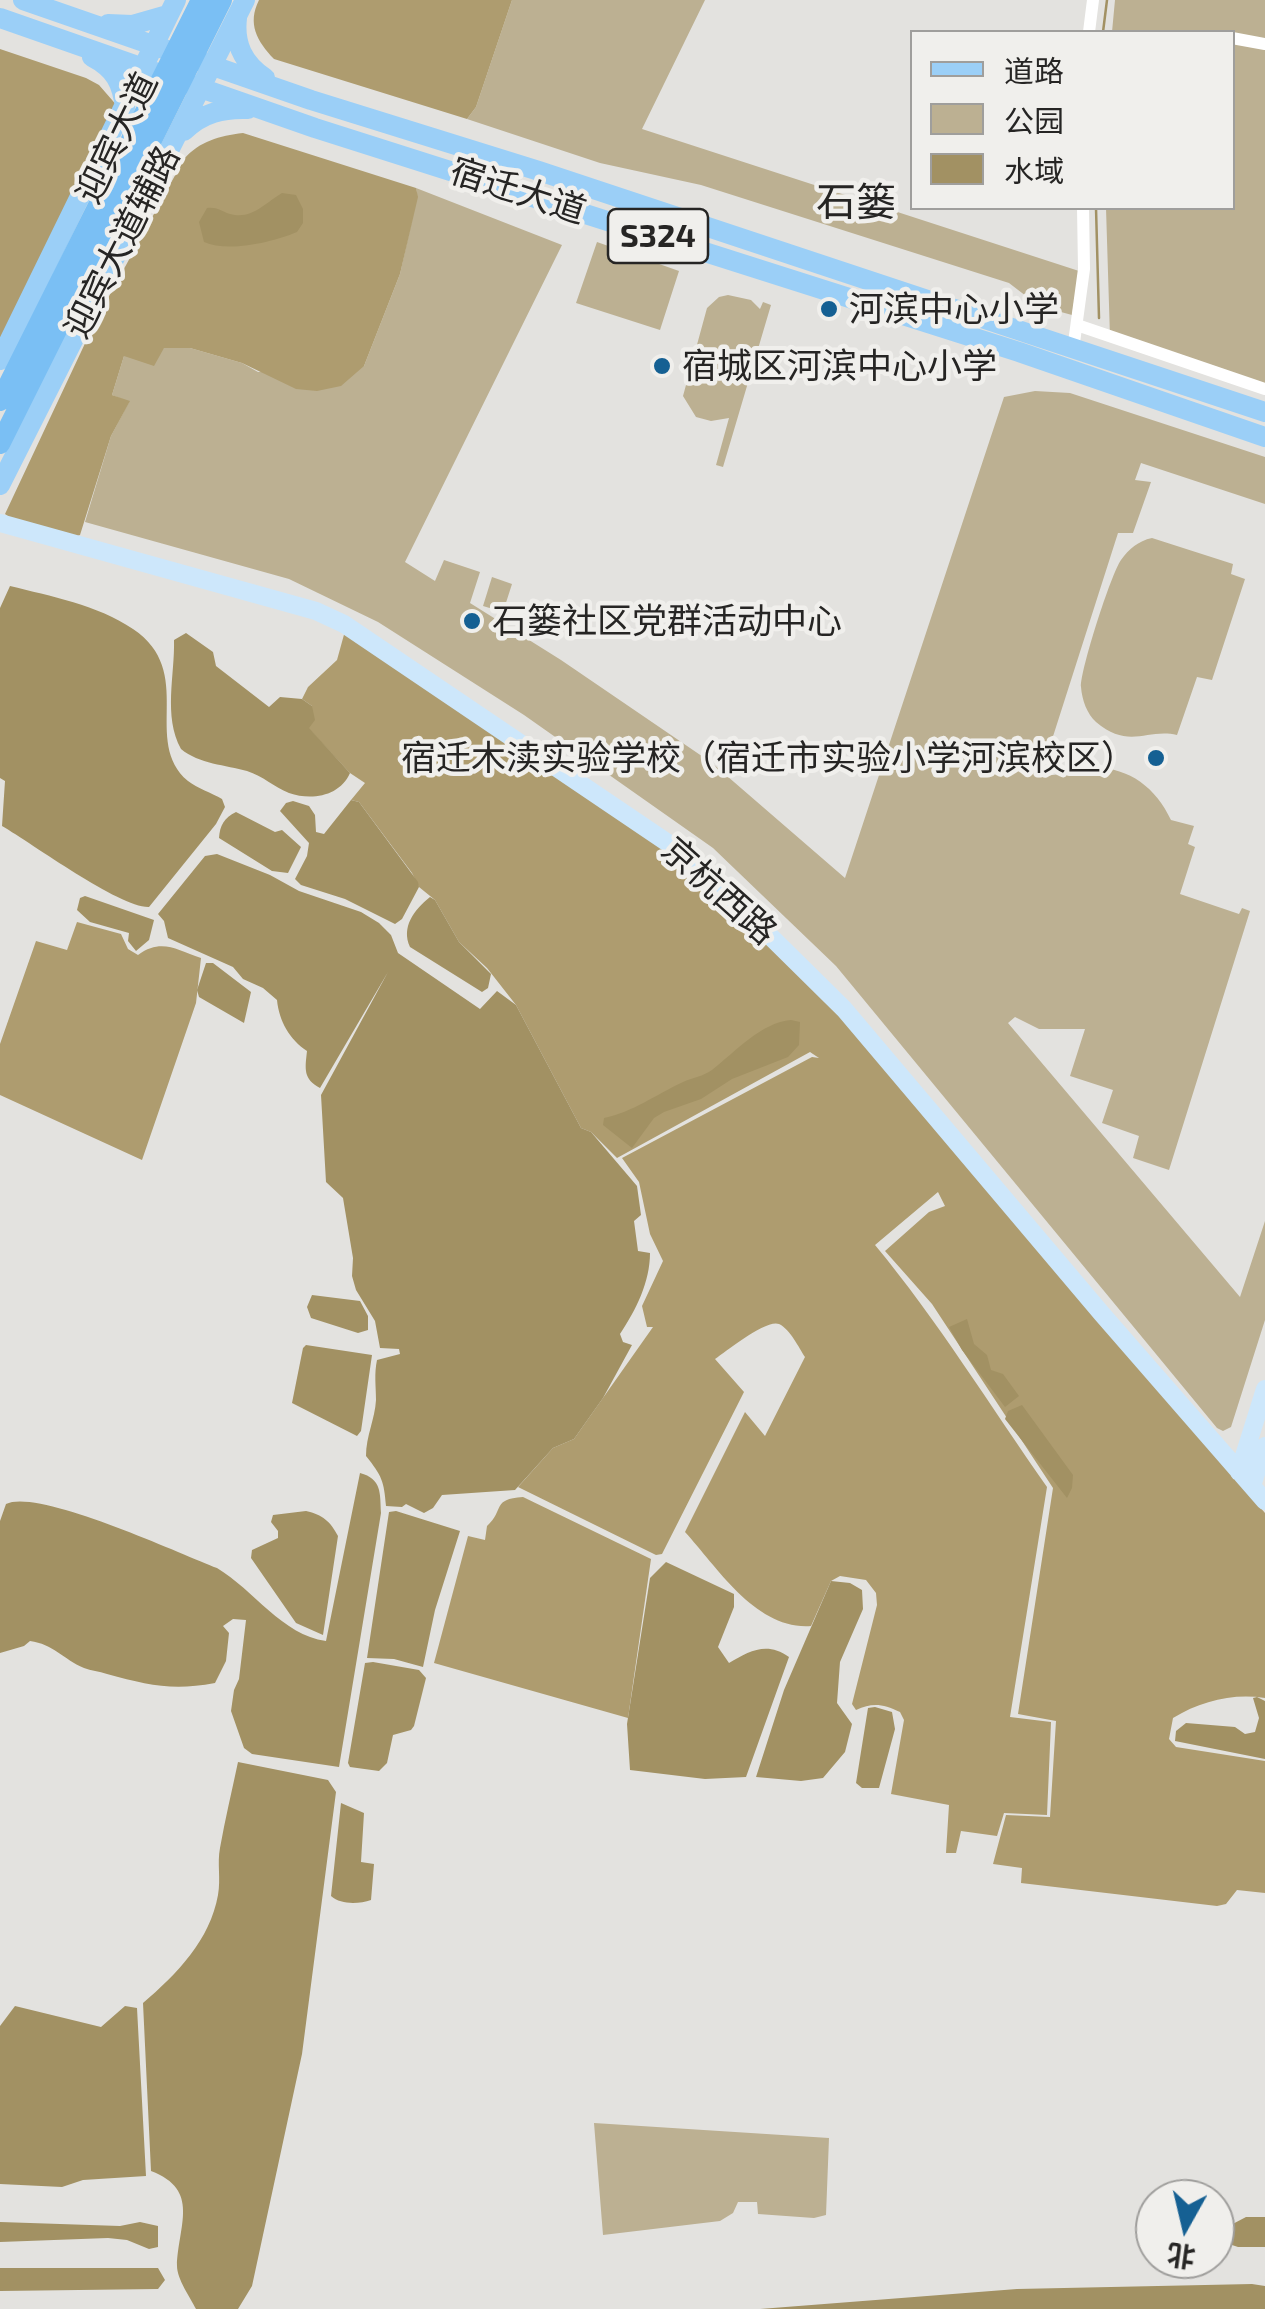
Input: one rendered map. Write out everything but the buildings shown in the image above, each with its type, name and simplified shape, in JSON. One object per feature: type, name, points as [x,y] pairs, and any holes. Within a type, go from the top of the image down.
[{"type":"highway","name":"迎宾大道","points":[[60,302],[201,0]]},
{"type":"highway","name":"迎宾大道","points":[[60,302],[235,5]]},
{"type":"highway","points":[[0,400],[60,302]]},
{"type":"highway","points":[[0,444],[60,302]]},
{"type":"main road","name":"宿迁大道","points":[[23,0],[292,94],[539,171],[1265,412]]},
{"type":"main road","points":[[235,5],[244,60],[252,70],[292,94]]},
{"type":"main road","name":"迎宾大道辅路","points":[[0,360],[60,302],[172,144],[212,66],[235,5]]},
{"type":"main road","points":[[58,12],[114,25],[142,23],[172,7]]},
{"type":"main road","name":"迎宾大道辅路","points":[[0,484],[126,109],[172,7]]},
{"type":"main road","name":"宿迁大道","points":[[0,18],[277,114],[1019,352],[1265,437]]},
{"type":"main road","points":[[50,35],[103,62],[115,73],[123,87],[126,109]]},
{"type":"main road","points":[[172,144],[197,119],[212,112],[244,108],[277,114]]},
{"type":"main road","name":"京杭西路","points":[[0,523],[316,611],[344,624],[693,860],[844,1009],[1259,1494]]},
{"type":"main road","points":[[1239,1472],[1265,1389]]},
{"type":"main road","points":[[1259,1494],[1265,1446]]},
{"type":"street","points":[[1089,30],[1093,0]]},
{"type":"street","points":[[1235,39],[1265,44]]},
{"type":"street","points":[[1074,350],[1084,269],[1082,210]]},
{"type":"street","points":[[1077,326],[1265,389]]},
{"type":"green space","points":[[512,0],[705,0],[642,129],[1079,271],[1072,315],[1039,306],[1009,283],[701,185],[600,163],[467,119],[476,107]]},
{"type":"green space","points":[[1115,0],[1265,0],[1265,384],[1110,337],[1106,210],[1235,210],[1235,30],[1112,30]]},
{"type":"green space","points":[[416,188],[562,245],[405,562],[435,581],[444,560],[480,572],[470,603],[712,763],[845,878],[1004,397],[1035,391],[1070,393],[1265,457],[1265,504],[1141,463],[1135,480],[1151,482],[1133,533],[1118,533],[1041,774],[1095,768],[1134,778],[1155,795],[1171,820],[1194,826],[1188,844],[1195,847],[1180,894],[1239,914],[1242,908],[1250,911],[1169,1170],[1133,1158],[1139,1136],[1102,1123],[1113,1090],[1070,1076],[1085,1029],[1039,1029],[1015,1017],[1008,1023],[1240,1297],[1265,1221],[1265,1320],[1231,1427],[1223,1431],[1217,1428],[836,966],[713,848],[524,715],[378,622],[289,579],[85,522],[111,436],[129,402],[112,395],[124,356],[164,348],[190,348],[242,363],[258,372],[364,366],[400,274]]},
{"type":"green space","points":[[597,242],[679,271],[660,330],[576,303]]},
{"type":"green space","points":[[719,297],[751,300],[760,309],[763,302],[771,305],[723,467],[716,465],[729,418],[711,421],[696,417],[683,396],[707,308]]},
{"type":"green space","points":[[1152,538],[1233,564],[1231,574],[1245,579],[1212,680],[1197,677],[1177,735],[1128,737],[1093,719],[1082,697],[1082,678],[1116,569],[1131,549]]},
{"type":"green space","points":[[492,577],[512,584],[503,612],[483,606]]},
{"type":"green space","points":[[594,2123],[829,2138],[826,2215],[814,2218],[758,2214],[757,2202],[738,2202],[733,2213],[720,2221],[603,2235]]},
{"type":"shaded area","points":[[259,0],[512,0],[476,107],[467,119],[274,59],[256,32],[254,17]]},
{"type":"shaded area","points":[[0,49],[86,78],[99,85],[119,108],[0,362]]},
{"type":"shaded area","points":[[243,133],[416,188],[418,197],[400,274],[364,366],[341,386],[317,391],[296,389],[242,363],[190,348],[164,348],[154,366],[124,356],[112,395],[130,401],[111,436],[80,535],[72,538],[12,519],[5,514],[96,320],[184,159],[210,140]]},
{"type":"shaded area","points":[[345,631],[684,858],[852,1026],[1110,1335],[1265,1513],[1265,1698],[1229,1698],[1195,1707],[1173,1718],[1169,1739],[1176,1747],[1265,1761],[1265,1893],[1237,1890],[1226,1904],[1217,1906],[1021,1883],[1022,1868],[993,1864],[1006,1815],[1050,1817],[1056,1721],[1018,1714],[1053,1488],[932,1304],[885,1251],[929,1212],[945,1206],[938,1192],[875,1245],[942,1334],[1047,1487],[1010,1717],[1051,1722],[1047,1815],[1004,1813],[997,1836],[961,1831],[956,1853],[946,1853],[949,1805],[891,1794],[904,1720],[900,1712],[878,1705],[856,1710],[852,1704],[877,1605],[876,1593],[866,1580],[840,1576],[831,1581],[811,1626],[791,1625],[756,1608],[740,1594],[685,1532],[745,1412],[765,1436],[805,1357],[783,1326],[765,1326],[715,1359],[744,1392],[662,1554],[656,1555],[518,1487],[553,1448],[574,1439],[653,1327],[647,1327],[642,1306],[663,1261],[650,1234],[639,1182],[622,1158],[812,1057],[819,1058],[810,1052],[617,1158],[591,1132],[581,1128],[516,1005],[487,968],[459,942],[435,900],[419,887],[359,802],[351,800],[365,783],[350,773],[308,728],[312,706],[302,699],[308,687],[337,660]]},
{"type":"shaded area","points":[[77,922],[121,934],[128,949],[138,955],[162,946],[201,958],[196,1003],[142,1160],[0,1095],[0,1044],[36,941],[67,950]]},
{"type":"shaded area","points":[[523,1497],[651,1559],[628,1718],[434,1663],[468,1536],[485,1540],[487,1526],[502,1503]]},
{"type":"water","points":[[282,193],[296,195],[303,209],[303,223],[297,232],[238,246],[204,242],[199,222],[207,208],[245,215]]},
{"type":"water","points":[[10,586],[105,614],[133,629],[152,646],[166,685],[169,746],[175,765],[188,781],[222,799],[225,807],[216,824],[149,907],[98,887],[2,826],[5,781],[0,778],[0,608]]},
{"type":"water","points":[[186,633],[213,652],[216,666],[269,707],[280,697],[302,699],[312,706],[315,720],[309,728],[350,773],[345,781],[324,795],[298,795],[253,773],[204,761],[181,749],[172,723],[171,695],[174,640]]},
{"type":"water","points":[[351,800],[359,802],[418,882],[402,919],[395,924],[345,899],[301,885],[295,879],[309,843],[280,811],[293,801],[309,806],[315,815],[316,832],[324,834]]},
{"type":"water","points":[[236,812],[275,832],[282,830],[301,847],[288,873],[272,871],[219,838],[223,822]]},
{"type":"water","points":[[217,854],[299,891],[361,912],[391,935],[398,953],[480,1009],[497,991],[516,1005],[581,1128],[591,1132],[637,1186],[641,1215],[634,1221],[638,1251],[650,1253],[641,1295],[620,1334],[623,1342],[632,1345],[603,1398],[574,1439],[553,1448],[515,1490],[442,1495],[424,1513],[406,1504],[386,1506],[381,1479],[366,1456],[366,1449],[375,1407],[377,1360],[400,1354],[399,1349],[380,1348],[375,1321],[356,1290],[343,1198],[326,1182],[321,1095],[388,972],[320,1088],[314,1085],[306,1068],[307,1051],[286,1029],[277,1000],[243,979],[233,967],[168,938],[158,914],[205,856]]},
{"type":"water","points":[[85,896],[154,920],[149,940],[136,951],[128,941],[129,933],[90,922],[77,910],[80,898]]},
{"type":"water","points":[[430,897],[459,942],[491,974],[488,988],[482,992],[410,947],[407,933],[411,919]]},
{"type":"water","points":[[206,963],[213,963],[251,992],[244,1023],[199,997],[197,990]]},
{"type":"water","points":[[791,1020],[800,1022],[799,1045],[788,1057],[732,1079],[701,1099],[664,1112],[654,1118],[632,1148],[603,1125],[604,1118],[709,1072],[759,1032]]},
{"type":"water","points":[[312,1295],[360,1301],[368,1316],[368,1330],[358,1333],[311,1318],[307,1307]]},
{"type":"water","points":[[967,1319],[974,1344],[987,1355],[991,1370],[1003,1374],[1019,1396],[1005,1407],[949,1327]]},
{"type":"water","points":[[306,1345],[372,1355],[361,1431],[357,1436],[292,1403]]},
{"type":"water","points":[[1022,1405],[1073,1475],[1067,1498],[1005,1419],[1008,1411]]},
{"type":"water","points":[[360,1473],[376,1483],[381,1513],[339,1767],[252,1754],[244,1748],[231,1711],[246,1620],[233,1619],[223,1626],[229,1633],[226,1661],[215,1683],[186,1687],[160,1686],[89,1670],[45,1645],[30,1641],[0,1653],[0,1521],[6,1504],[23,1502],[77,1513],[217,1568],[282,1621],[326,1641]]},
{"type":"water","points":[[306,1511],[325,1519],[338,1536],[323,1635],[296,1623],[251,1558],[252,1550],[278,1538],[271,1522],[273,1515]]},
{"type":"water","points":[[389,1512],[460,1531],[435,1610],[423,1667],[394,1659],[367,1658]]},
{"type":"water","points":[[666,1562],[734,1594],[734,1607],[718,1647],[729,1663],[766,1649],[789,1657],[746,1777],[705,1779],[630,1770],[627,1724],[650,1578]]},
{"type":"water","points":[[831,1581],[850,1583],[862,1590],[863,1609],[840,1662],[837,1703],[852,1724],[845,1752],[823,1778],[801,1781],[756,1777],[784,1690]]},
{"type":"water","points":[[365,1663],[419,1670],[426,1678],[414,1726],[393,1735],[387,1763],[379,1771],[350,1767],[348,1763]]},
{"type":"water","points":[[1253,1698],[1265,1701],[1265,1759],[1175,1741],[1176,1731],[1186,1723],[1235,1727],[1245,1734],[1255,1732],[1259,1718]]},
{"type":"water","points":[[868,1708],[892,1712],[895,1729],[879,1788],[862,1788],[856,1783]]},
{"type":"water","points":[[238,1762],[328,1780],[336,1792],[302,2054],[252,2286],[238,2309],[196,2309],[178,2271],[181,2199],[167,2179],[151,2171],[143,2003],[190,1955],[208,1927],[219,1889],[220,1848]]},
{"type":"water","points":[[341,1803],[364,1813],[361,1862],[374,1864],[371,1900],[345,1902],[331,1896]]},
{"type":"water","points":[[15,2006],[101,2027],[125,2006],[137,2008],[146,2176],[83,2180],[62,2187],[0,2184],[0,2026]]},
{"type":"water","points":[[1246,2217],[1265,2217],[1265,2247],[1235,2246],[1235,2223]]},
{"type":"water","points":[[0,2222],[120,2226],[140,2222],[158,2226],[158,2247],[149,2249],[108,2238],[0,2242]]},
{"type":"water","points":[[0,2268],[158,2268],[165,2280],[158,2289],[0,2291]]},
{"type":"water","points":[[1265,2286],[1265,2309],[760,2309],[1017,2289]]},
{"type":"waterway","points":[[1103,30],[1107,0]]},
{"type":"waterway","points":[[1096,210],[1099,318]]},
{"type":"place","name":"河滨中心小学","points":[[829,309]]},
{"type":"place","name":"宿城区河滨中心小学","points":[[662,366]]},
{"type":"place","name":"石篓社区党群活动中心","points":[[472,621]]},
{"type":"place","name":"宿迁木渎实验学校（宿迁市实验小学河滨校区）","points":[[1156,758]]},
{"type":"district","name":"石篓","points":[[856,203]]}]
